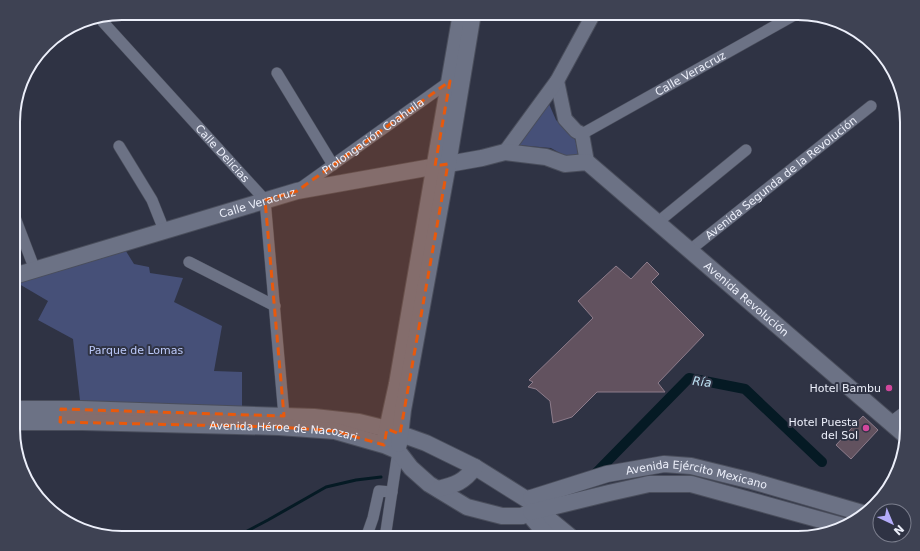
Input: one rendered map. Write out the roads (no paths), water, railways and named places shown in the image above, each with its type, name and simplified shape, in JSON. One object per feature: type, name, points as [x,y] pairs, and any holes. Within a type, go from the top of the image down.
[{"type":"main road","points":[[442,165],[450,81],[460,20]]},
{"type":"main road","points":[[472,20],[442,165],[391,448],[429,484],[467,507],[502,516],[522,516],[531,505]]},
{"type":"main road","points":[[506,152],[546,157],[565,164],[587,162]]},
{"type":"main road","name":"Calle Veracruz","points":[[20,274],[297,191],[482,158],[506,152]]},
{"type":"main road","name":"Avenida Revolución","points":[[587,162],[900,431]]},
{"type":"main road","name":"Avenida Héroe de Nacozari","points":[[20,410],[61,415],[281,421],[314,417],[358,422],[393,431],[426,443],[475,468],[531,505],[563,531]]},
{"type":"main road","name":"Avenida Héroe de Nacozari","points":[[20,421],[61,415]]},
{"type":"main road","name":"Avenida Héroe de Nacozari","points":[[281,421],[335,431],[391,448]]},
{"type":"main road","name":"Avenida Ejército Mexicano","points":[[531,505],[607,474],[664,464],[691,466],[752,481],[858,512]]},
{"type":"main road","points":[[438,489],[453,486],[467,478],[475,468]]},
{"type":"main road","name":"Avenida Ejército Mexicano","points":[[531,505],[650,484],[691,484],[835,524]]},
{"type":"main road","name":"Avenida Héroe de Nacozari","points":[[531,505],[543,531]]},
{"type":"street","points":[[506,152],[557,81],[590,20]]},
{"type":"street","name":"Calle Veracruz","points":[[582,134],[786,20]]},
{"type":"street","name":"Calle Delicias","points":[[102,22],[264,200]]},
{"type":"street","points":[[277,73],[333,165]]},
{"type":"street","name":"Prolongación Coahuila","points":[[297,191],[450,81]]},
{"type":"street","points":[[557,81],[565,119],[576,131],[582,134],[587,162]]},
{"type":"street","name":"Avenida Segunda de la Revolución","points":[[690,250],[871,106]]},
{"type":"street","points":[[119,146],[152,200],[164,230]]},
{"type":"street","points":[[658,222],[746,150]]},
{"type":"street","points":[[264,200],[275,306],[281,421]]},
{"type":"street","points":[[20,231],[35,270]]},
{"type":"street","points":[[189,262],[275,306]]},
{"type":"street","points":[[891,422],[900,415]]},
{"type":"street","points":[[386,531],[392,492],[391,448]]},
{"type":"street","points":[[368,531],[379,491],[392,492]]},
{"type":"waterway","name":"Ría","points":[[592,477],[689,378],[745,389],[822,462]]},
{"type":"waterway","points":[[247,531],[326,487],[356,480],[381,477]]},
{"type":"place","name":"Hotel Bambu","points":[[889,388]]},
{"type":"place","name":"Hotel Puesta del Sol","points":[[866,428]]},
{"type":"park label","name":"Parque de Lomas","points":[[136,350]]}]
